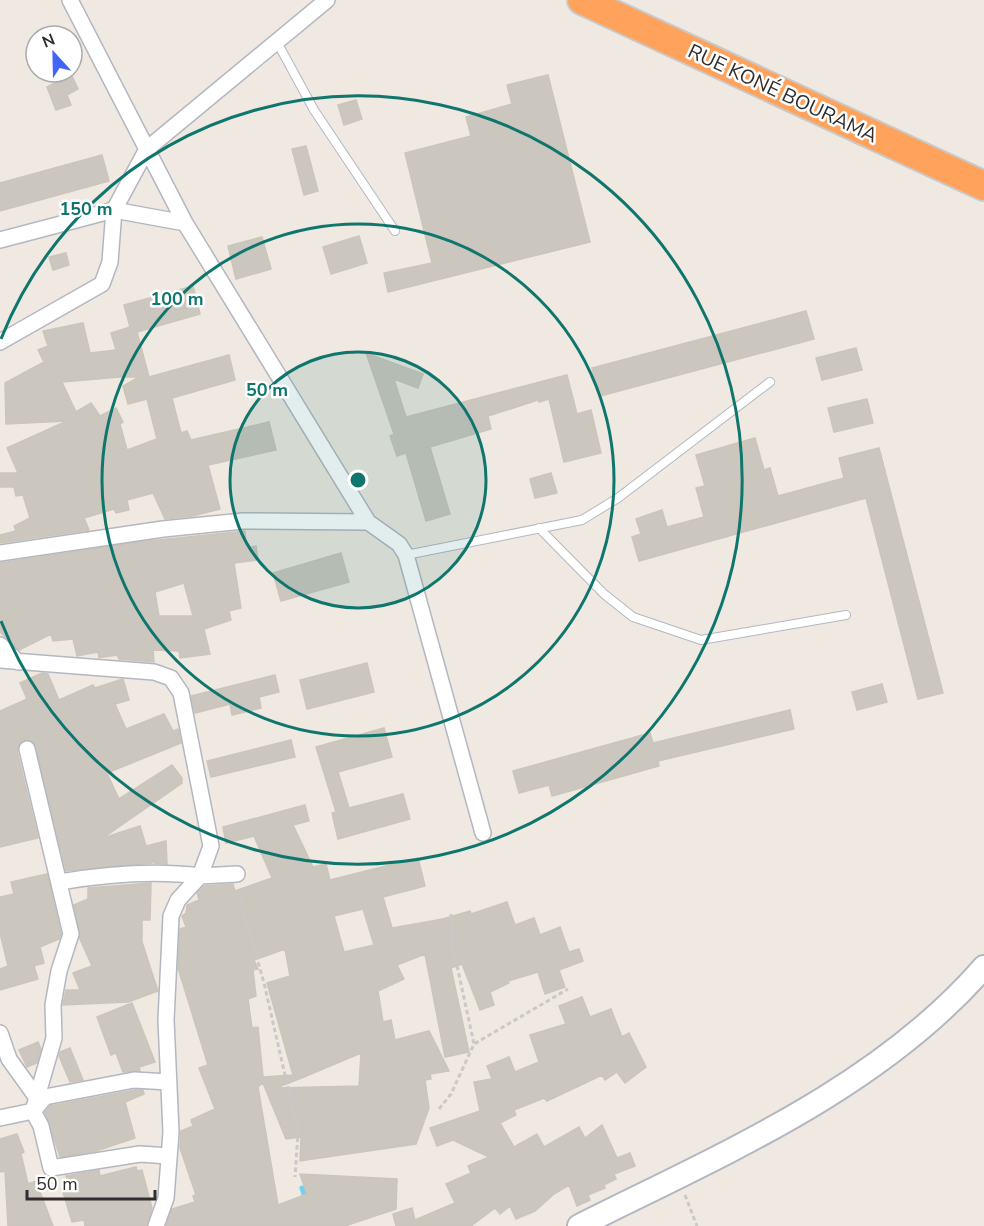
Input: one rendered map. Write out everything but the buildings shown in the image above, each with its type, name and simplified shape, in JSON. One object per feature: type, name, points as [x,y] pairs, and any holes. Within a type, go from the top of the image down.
[{"type":"highway","name":"RUE KONÉ BOURAMA","points":[[582,0],[984,186]]},
{"type":"main road","points":[[579,1226],[762,1134],[888,1054],[954,1001],[984,967]]},
{"type":"street","points":[[70,0],[185,223],[368,522],[399,544],[406,555],[483,833]]},
{"type":"street","points":[[0,342],[102,284],[110,262],[114,210],[147,149],[327,0]]},
{"type":"street","points":[[0,240],[114,210],[185,223]]},
{"type":"street","points":[[0,553],[163,529],[243,521],[368,522]]},
{"type":"street","points":[[0,645],[18,662]]},
{"type":"street","points":[[0,660],[154,672],[171,678],[181,693],[211,846],[200,876],[178,900],[171,916],[166,1020],[169,1156],[166,1198],[156,1226]]},
{"type":"street","points":[[27,749],[71,934],[59,971],[53,1005],[54,1038],[35,1104]]},
{"type":"street","points":[[60,882],[105,874],[166,872],[200,876],[237,874]]},
{"type":"street","points":[[0,1032],[9,1059],[35,1104],[51,1168],[140,1154],[169,1156]]},
{"type":"street","points":[[0,1118],[35,1104],[45,1097],[134,1080],[169,1082]]},
{"type":"lane","points":[[277,42],[314,110],[395,231]]},
{"type":"lane","points":[[406,555],[582,520],[618,498],[770,382]]},
{"type":"lane","points":[[539,528],[604,594],[633,617],[701,640],[846,615]]},
{"type":"path","points":[[237,874],[237,889],[264,983],[298,1132],[295,1177]]},
{"type":"path","points":[[451,914],[451,938],[474,1044]]},
{"type":"path","points":[[439,1109],[451,1094],[474,1044],[568,989]]},
{"type":"path","points":[[677,1176],[698,1226]]},
{"type":"waterway","points":[[302,1188],[306,1201]]}]
